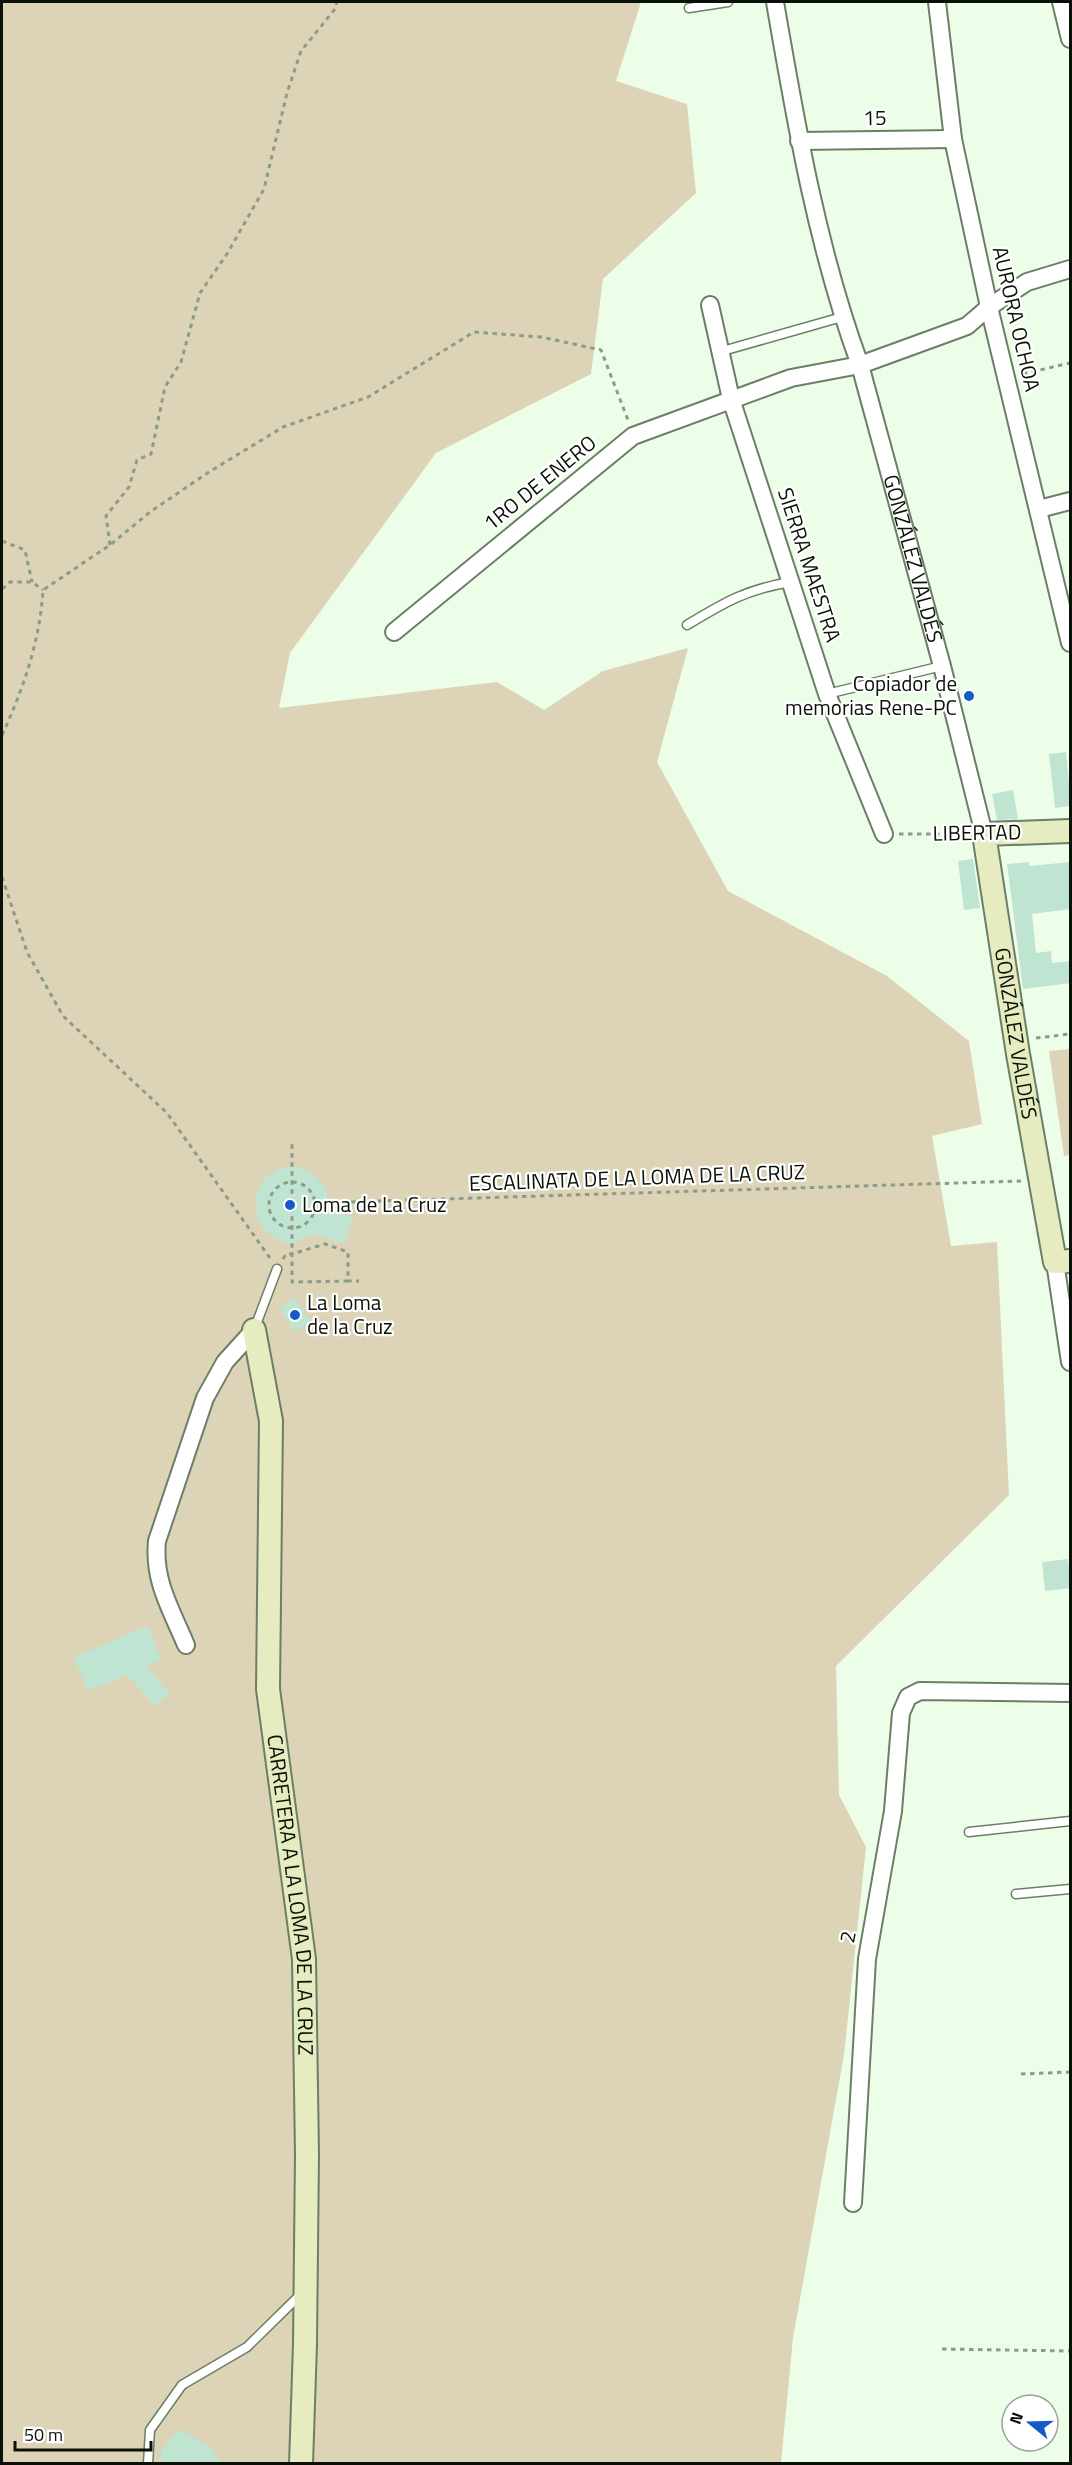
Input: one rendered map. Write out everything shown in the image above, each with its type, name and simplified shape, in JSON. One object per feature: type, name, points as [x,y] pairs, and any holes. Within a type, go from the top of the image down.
[{"type":"street","name":"GONZÁLEZ VALDÉS","points":[[776,2],[798,141],[842,317],[860,365],[942,666],[984,834],[1016,1040],[1041,1180],[1063,1262]]},
{"type":"street","name":"AURORA OCHOA","points":[[937,2],[953,139],[989,307],[1071,642]]},
{"type":"street","points":[[1061,2],[1071,39]]},
{"type":"street","name":"15","points":[[798,141],[953,139]]},
{"type":"street","name":"1RO DE ENERO","points":[[394,632],[633,436],[791,378],[860,365],[967,326],[989,307],[1027,282],[1071,269]]},
{"type":"street","name":"SIERRA MAESTRA","points":[[710,305],[731,399],[827,694],[884,834]]},
{"type":"street","points":[[1039,508],[1071,501]]},
{"type":"street","name":"LIBERTAD","points":[[984,834],[1071,831]]},
{"type":"street","points":[[1063,1262],[1071,1362]]},
{"type":"street","points":[[186,1645],[159,1582],[155,1562],[157,1541],[205,1398],[225,1362],[254,1330]]},
{"type":"street","name":"CARRETERA A LA LOMA DE LA CRUZ","points":[[254,1330],[271,1421],[268,1689],[304,1959],[305,2290],[301,2463]]},
{"type":"street","name":"2","points":[[853,2203],[867,1959],[893,1811],[901,1713],[908,1697],[920,1691],[1071,1693]]},
{"type":"lane","points":[[689,8],[728,2]]},
{"type":"lane","points":[[719,352],[842,317]]},
{"type":"lane","points":[[687,625],[740,594],[761,587],[792,582]]},
{"type":"lane","points":[[827,694],[942,666]]},
{"type":"lane","points":[[254,1330],[277,1269]]},
{"type":"lane","points":[[969,1832],[1071,1821]]},
{"type":"lane","points":[[1016,1894],[1071,1889]]},
{"type":"lane","points":[[148,2463],[150,2430],[182,2385],[247,2348],[305,2290]]},
{"type":"path","points":[[110,545],[106,516],[129,487],[137,460],[151,454],[165,387],[181,362],[200,293],[227,254],[264,189],[287,93],[301,51],[335,9],[337,2]]},
{"type":"path","points":[[43,590],[110,545],[150,512],[209,472],[283,427],[368,397],[474,332],[541,337],[601,350],[633,436]]},
{"type":"path","points":[[1006,378],[1071,363]]},
{"type":"path","points":[[2,541],[25,550],[33,582],[43,590]]},
{"type":"path","points":[[2,589],[10,582],[33,582]]},
{"type":"path","points":[[2,735],[18,701],[41,620],[43,590]]},
{"type":"path","name":"LIBERTAD","points":[[884,834],[984,834]]},
{"type":"path","points":[[2,878],[27,951],[63,1016],[167,1113],[277,1269]]},
{"type":"path","points":[[1016,1040],[1071,1034]]},
{"type":"path","points":[[292,1143],[292,1282],[359,1281]]},
{"type":"path","name":"ESCALINATA DE LA LOMA DE LA CRUZ","points":[[315,1203],[945,1185],[1041,1180]]},
{"type":"path","points":[[292,1181],[299,1182],[310,1190],[315,1203],[312,1217],[300,1227],[292,1228],[277,1223],[269,1209],[272,1193],[277,1187],[292,1181]]},
{"type":"path","points":[[292,1254],[325,1244],[348,1252],[348,1281]]},
{"type":"path","points":[[1021,2074],[1071,2072]]},
{"type":"path","points":[[942,2349],[1071,2351]]},
{"type":"shaded area","points":[[2,2],[641,2],[616,81],[687,104],[696,193],[603,279],[591,374],[436,453],[290,653],[279,708],[497,682],[544,710],[603,671],[688,648],[657,762],[728,891],[887,976],[969,1041],[982,1124],[932,1136],[951,1246],[997,1242],[1009,1495],[836,1666],[839,1795],[866,1847],[844,2055],[793,2338],[781,2463],[2,2464]]},
{"type":"shaded area","points":[[1070,1049],[1070,1155],[1064,1156],[1049,1051]]},
{"type":"building","points":[[1066,752],[1071,806],[1055,808],[1049,754]]},
{"type":"building","points":[[1013,790],[1018,819],[997,820],[992,794]]},
{"type":"building","points":[[973,859],[980,908],[964,910],[958,861]]},
{"type":"building","points":[[1029,862],[1029,866],[1071,862],[1071,909],[1032,914],[1036,953],[1051,951],[1052,963],[1071,961],[1071,983],[1023,989],[1007,864]]},
{"type":"building","points":[[293,1166],[307,1170],[324,1185],[332,1211],[353,1218],[344,1244],[314,1234],[291,1244],[274,1238],[258,1221],[255,1198],[263,1180],[278,1169]]},
{"type":"building","name":"La Loma de la Cruz","points":[[294,1298],[311,1321],[296,1332],[279,1309]]},
{"type":"building","points":[[1068,1559],[1071,1588],[1045,1591],[1042,1562]]},
{"type":"building","points":[[148,1626],[162,1660],[146,1666],[170,1693],[155,1706],[127,1675],[88,1691],[74,1657]]},
{"type":"building","points":[[180,2429],[213,2449],[221,2463],[160,2463],[162,2449]]},
{"type":"place","name":"Copiador de memorias Rene-PC","points":[[969,696]]},
{"type":"place","name":"Loma de La Cruz","points":[[290,1205]]},
{"type":"place","name":"La Loma de la Cruz","points":[[295,1315]]}]
